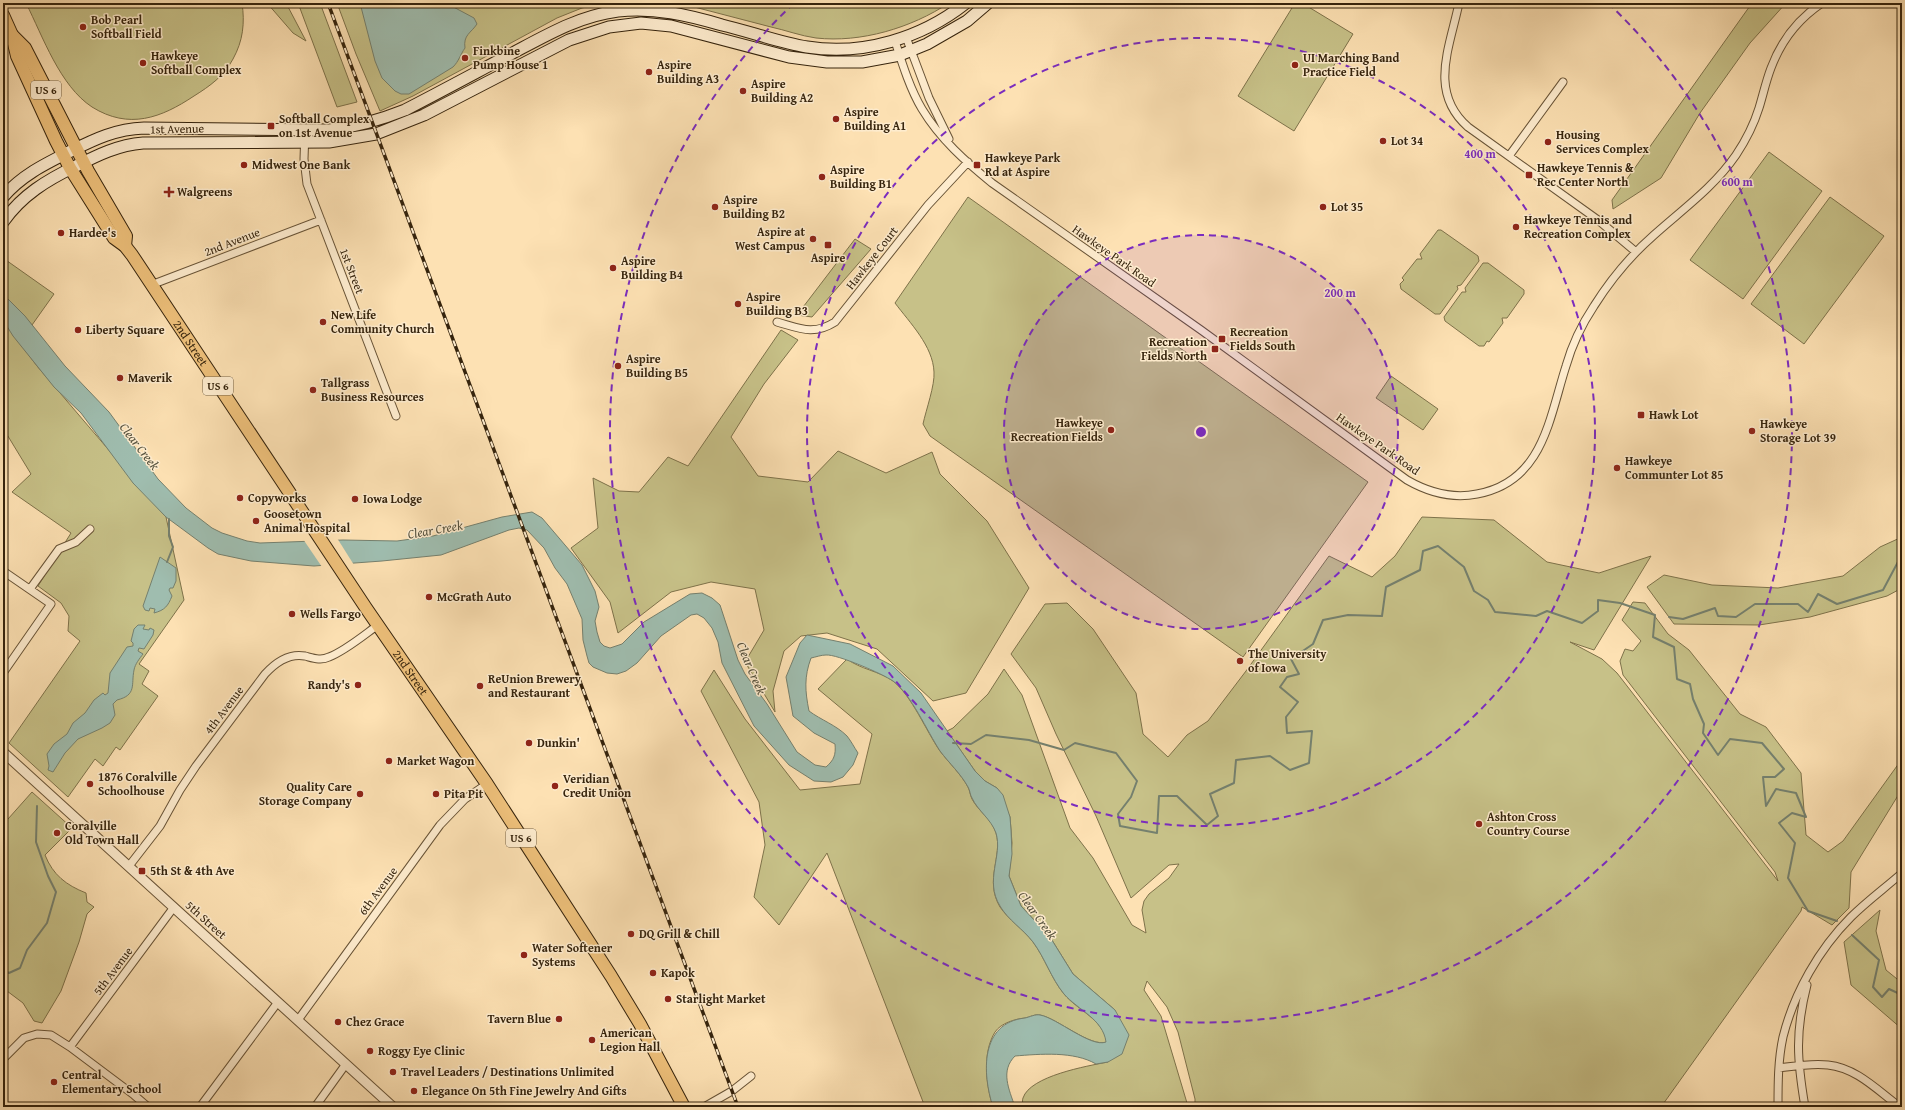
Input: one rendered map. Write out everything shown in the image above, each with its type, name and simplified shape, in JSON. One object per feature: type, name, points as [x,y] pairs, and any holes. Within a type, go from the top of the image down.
[{"type":"main road","name":"1st Avenue","points":[[3,198],[30,172],[76,148],[111,133],[134,129],[329,130],[350,128],[374,121],[405,110],[563,26],[597,15],[618,11],[637,10],[673,12],[808,47],[851,49],[901,39],[932,26],[966,3]]},
{"type":"main road","name":"1st Avenue","points":[[3,222],[27,195],[51,178],[109,150],[131,144],[246,141],[304,143],[330,142],[376,134],[424,115],[570,40],[596,30],[623,24],[641,23],[672,26],[764,51],[807,60],[856,62],[900,55],[911,51],[958,27],[988,3]]},
{"type":"main road","name":"2nd Street","points":[[3,15],[12,35],[17,56],[70,168],[114,238],[125,246],[311,526],[487,784],[617,986],[640,1024],[684,1107]]},
{"type":"main road","name":"2nd Street","points":[[12,35],[26,48],[83,162],[126,236],[125,246]]},
{"type":"street","points":[[1459,3],[1444,75],[1444,84],[1448,102],[1461,121],[1604,224],[1636,252]]},
{"type":"street","name":"Hawkeye Park Road","points":[[901,39],[900,55],[922,110],[953,149],[992,183],[1201,330],[1407,480],[1428,490],[1450,495],[1471,495],[1495,490],[1513,479],[1530,464],[1546,434],[1566,363],[1575,341],[1603,292],[1636,252],[1713,184],[1736,155],[1756,117],[1770,69],[1783,42],[1800,21],[1822,3]]},
{"type":"street","name":"Hawkeye Park Road","points":[[901,39],[911,51],[940,123],[947,136],[968,162]]},
{"type":"street","points":[[1509,156],[1563,82]]},
{"type":"street","name":"1st Street","points":[[305,130],[304,171],[307,184],[396,416]]},
{"type":"street","name":"Hawkeye Court","points":[[777,322],[816,331],[824,329],[835,322],[928,205],[968,162]]},
{"type":"street","name":"2nd Avenue","points":[[151,285],[321,220]]},
{"type":"street","points":[[30,589],[59,549],[76,542],[90,529]]},
{"type":"street","points":[[3,571],[51,604],[3,672]]},
{"type":"street","name":"4th Avenue","points":[[129,866],[160,826],[180,790],[196,766],[265,674],[273,666],[282,660],[295,656],[319,659],[330,657],[378,625]]},
{"type":"street","name":"5th Street","points":[[3,752],[393,1107]]},
{"type":"street","name":"6th Avenue","points":[[298,1020],[440,824],[465,799],[487,784]]},
{"type":"street","points":[[1778,1107],[1778,1068],[1783,1038],[1788,1021],[1803,985],[1830,941],[1844,925],[1860,908],[1902,873]]},
{"type":"street","name":"5th Avenue","points":[[70,1047],[174,907]]},
{"type":"street","points":[[1805,1107],[1798,1066],[1799,1028],[1802,1004],[1810,972]]},
{"type":"street","points":[[200,1107],[278,1002]]},
{"type":"street","points":[[3,1059],[24,1038],[37,1034],[51,1035],[70,1047],[134,1094],[148,1107]]},
{"type":"street","points":[[315,1107],[346,1064]]},
{"type":"street","points":[[1778,1068],[1829,1065],[1850,1071],[1900,1107]]},
{"type":"street","points":[[704,1107],[732,1091],[750,1076]]},
{"type":"shaded area","name":"Hawkeye Softball Complex","points":[[26,3],[242,3],[243,18],[241,39],[229,65],[221,76],[182,104],[157,115],[144,118],[119,118],[106,114],[92,107],[71,87],[53,60]]},
{"type":"shaded area","points":[[267,3],[286,3],[306,41],[293,33]]},
{"type":"shaded area","points":[[298,3],[320,3],[357,102],[337,107]]},
{"type":"shaded area","points":[[337,3],[605,3],[582,8],[557,18],[413,96],[380,111],[356,54]]},
{"type":"shaded area","points":[[360,3],[446,3],[474,18],[477,24],[466,37],[465,48],[453,67],[409,94],[401,94],[395,91],[382,78],[375,61]]},
{"type":"shaded area","points":[[679,3],[949,3],[919,20],[885,32],[868,36],[833,39],[805,36]]},
{"type":"shaded area","name":"UI Marching Band Practice Field","points":[[1295,3],[1302,3],[1353,34],[1294,131],[1238,96]]},
{"type":"shaded area","points":[[1752,3],[1786,3],[1750,43],[1700,113],[1661,178],[1613,209],[1612,200]]},
{"type":"shaded area","points":[[1769,152],[1822,191],[1743,299],[1690,260]]},
{"type":"shaded area","name":"Hawkeye Recreation Fields","points":[[968,197],[1368,482],[1243,657],[930,436],[923,424],[933,384],[933,362],[930,353],[920,335],[895,303]]},
{"type":"shaded area","points":[[1830,197],[1884,236],[1804,344],[1751,304]]},
{"type":"shaded area","points":[[1438,230],[1441,230],[1478,256],[1479,261],[1461,285],[1457,286],[1458,289],[1440,314],[1435,314],[1401,289],[1400,284],[1404,280],[1402,278],[1417,259],[1422,259],[1420,254]]},
{"type":"shaded area","points":[[855,239],[871,249],[812,317],[797,315]]},
{"type":"shaded area","points":[[3,258],[54,294],[32,325],[3,294]]},
{"type":"shaded area","points":[[1483,263],[1488,263],[1524,290],[1524,294],[1507,318],[1502,318],[1503,323],[1489,342],[1487,341],[1484,346],[1479,346],[1445,321],[1444,317],[1462,292],[1466,292],[1465,288]]},
{"type":"shaded area","points":[[3,294],[25,316],[65,366],[109,412],[158,479],[186,508],[212,528],[222,533],[247,541],[260,543],[343,540],[397,541],[433,536],[502,517],[532,512],[542,518],[582,565],[595,591],[599,607],[595,621],[600,642],[604,646],[610,648],[622,644],[644,622],[690,594],[702,593],[712,598],[720,605],[738,660],[745,674],[767,704],[797,752],[815,765],[826,767],[833,760],[835,744],[814,733],[793,716],[786,677],[800,643],[807,635],[850,644],[893,666],[921,693],[975,771],[985,781],[997,788],[1003,795],[1010,817],[1011,830],[1012,854],[1009,876],[1021,906],[1050,937],[1073,974],[1115,1010],[1129,1035],[1122,1054],[1108,1062],[1096,1064],[1078,1057],[1057,1054],[1015,1056],[1010,1062],[1008,1068],[1007,1080],[1015,1107],[993,1107],[987,1079],[986,1065],[988,1052],[992,1039],[999,1029],[1010,1022],[1034,1015],[1040,1015],[1055,1021],[1092,1041],[1100,1043],[1106,1042],[1100,1027],[1089,1015],[1064,994],[1033,942],[1007,916],[1000,906],[994,887],[998,842],[994,828],[971,797],[969,788],[962,778],[940,751],[906,695],[893,681],[870,669],[840,658],[826,655],[811,658],[807,671],[806,684],[809,711],[843,732],[858,753],[853,765],[843,777],[831,782],[814,781],[789,765],[754,726],[722,663],[718,642],[712,628],[704,618],[697,614],[691,615],[661,636],[637,663],[626,671],[617,674],[607,673],[593,667],[589,663],[583,640],[582,619],[567,584],[555,568],[544,548],[527,530],[519,528],[509,530],[441,555],[382,561],[314,566],[251,561],[218,554],[166,517],[133,483],[81,413],[54,387],[13,336],[3,320]]},
{"type":"shaded area","points":[[3,320],[37,366],[166,517],[184,600],[139,664],[149,671],[142,684],[158,696],[120,750],[116,747],[103,766],[95,759],[68,797],[9,743],[80,641],[68,631],[69,616],[61,603],[38,586],[71,533],[12,492],[31,474],[3,428]]},
{"type":"shaded area","points":[[781,330],[798,340],[764,384],[731,437],[758,476],[808,482],[838,451],[886,473],[932,452],[940,474],[987,521],[1029,588],[966,693],[933,701],[877,649],[827,633],[801,636],[784,651],[773,691],[775,712],[745,662],[764,630],[755,589],[711,582],[671,592],[618,633],[610,602],[571,548],[598,528],[593,478],[619,491],[639,492],[668,457],[688,466]]},
{"type":"shaded area","points":[[1391,376],[1438,409],[1423,430],[1376,398]]},
{"type":"shaded area","name":"Ashton Cross Country Course","points":[[1422,517],[1494,520],[1547,562],[1599,573],[1651,556],[1594,650],[1570,642],[1602,659],[1617,673],[1778,881],[1775,872],[1623,675],[1620,661],[1625,649],[1633,651],[1641,641],[1622,620],[1633,602],[1645,603],[1668,634],[1689,650],[1740,714],[1766,727],[1801,773],[1806,835],[1828,852],[1843,841],[1902,759],[1902,789],[1851,872],[1849,908],[1832,925],[1802,907],[1801,911],[1661,1107],[1195,1107],[1195,1099],[1178,1032],[1167,1007],[1147,981],[1144,990],[1161,1016],[1187,1103],[1186,1107],[1022,1107],[1023,1098],[1028,1090],[1047,1078],[1074,1069],[1108,1062],[1115,1010],[1073,974],[1050,937],[1021,906],[1009,876],[1012,843],[1010,817],[997,788],[985,781],[975,771],[947,731],[953,728],[988,694],[1004,669],[1022,695],[1070,828],[1093,858],[1132,925],[1146,933],[1142,910],[1144,901],[1149,894],[1169,878],[1179,864],[1169,865],[1131,898],[1096,816],[1056,734],[1036,688],[1011,654],[1045,604],[1067,603],[1093,629],[1136,693],[1143,734],[1168,757],[1187,735],[1208,721],[1329,556],[1372,577],[1395,556]]},
{"type":"shaded area","points":[[1902,537],[1902,588],[1887,596],[1810,617],[1759,625],[1674,624],[1647,587],[1664,575],[1712,585],[1778,588],[1843,576],[1880,547]]},
{"type":"shaded area","points":[[160,557],[176,568],[176,581],[173,588],[170,588],[169,590],[172,596],[167,605],[163,609],[154,613],[155,609],[150,608],[149,611],[145,610],[143,606]]},
{"type":"shaded area","points":[[138,625],[145,625],[143,629],[149,630],[150,628],[154,630],[153,635],[144,649],[139,648],[138,651],[143,654],[135,668],[132,689],[128,695],[117,700],[113,704],[115,715],[110,723],[78,739],[65,753],[53,772],[48,770],[49,766],[47,754],[54,744],[67,734],[73,723],[85,713],[94,700],[103,693],[105,695],[108,693],[110,673],[127,647],[133,646],[131,641],[134,629]]},
{"type":"shaded area","points":[[847,659],[893,681],[906,695],[940,751],[965,782],[971,798],[994,828],[998,842],[994,887],[1000,907],[1033,942],[1064,994],[1095,1021],[1105,1034],[1107,1042],[1100,1043],[1092,1041],[1047,1017],[1040,1015],[1013,1020],[1004,1024],[995,1032],[988,1049],[986,1069],[993,1107],[925,1107],[827,853],[779,925],[754,897],[765,845],[759,802],[701,691],[714,670],[745,719],[800,790],[860,784],[872,734],[818,689]]},
{"type":"shaded area","points":[[32,792],[72,828],[45,855],[48,862],[56,874],[66,883],[86,893],[87,902],[94,907],[87,914],[79,942],[61,991],[42,1023],[34,1021],[23,1003],[3,988],[3,818],[8,819]]},
{"type":"shaded area","points":[[1880,910],[1876,931],[1886,970],[1902,983],[1902,1029],[1851,985],[1844,942]]},
{"type":"pier","points":[[337,538],[354,565],[322,567],[303,539]]},
{"type":"waterway","points":[[167,562],[173,547],[169,536],[169,519]]},
{"type":"waterway","points":[[953,743],[971,744],[986,735],[1029,740],[1064,750],[1075,743],[1116,753],[1137,781],[1131,797],[1118,814],[1120,826],[1157,833],[1159,796],[1177,796],[1207,825],[1218,816],[1210,794],[1234,783],[1236,760],[1270,756],[1290,770],[1309,763],[1312,731],[1287,733],[1286,717],[1298,702],[1280,687],[1287,677],[1299,674],[1291,659],[1313,644],[1323,620],[1348,615],[1382,616],[1386,587],[1420,570],[1423,551],[1438,546],[1464,567],[1474,591],[1488,600],[1495,612],[1536,616],[1547,611],[1582,623],[1598,611],[1598,600],[1620,603],[1655,615],[1653,637],[1674,647],[1677,679],[1690,684],[1693,699],[1704,724],[1703,733],[1718,755],[1730,739],[1762,743],[1784,769],[1775,777],[1763,777],[1766,806],[1776,789],[1796,793],[1806,817],[1792,813],[1779,823],[1795,843],[1788,878],[1808,911],[1837,921]]},
{"type":"waterway","points":[[1669,617],[1683,619],[1715,608],[1718,616],[1736,617],[1755,604],[1798,604],[1808,612],[1818,594],[1837,604],[1883,590],[1899,560],[1902,561]]},
{"type":"waterway","points":[[3,970],[9,973],[20,968],[27,950],[47,923],[56,892],[48,876],[36,842],[37,806]]},
{"type":"waterway","points":[[1852,935],[1879,960],[1873,987],[1882,997],[1889,989],[1902,995]]},
{"type":"railway","points":[[328,3],[738,1107]]},
{"type":"place","name":"Bob Pearl Softball Field","points":[[83,27]]},
{"type":"place","name":"Finkbine Pump House 1","points":[[465,58]]},
{"type":"place","name":"Hawkeye Softball Complex","points":[[143,63]]},
{"type":"place","name":"UI Marching Band Practice Field","points":[[1295,65]]},
{"type":"place","name":"Aspire Building A3","points":[[649,72]]},
{"type":"place","name":"Aspire Building A2","points":[[743,91]]},
{"type":"place","name":"Aspire Building A1","points":[[836,119]]},
{"type":"place","name":"Softball Complex on 1st Avenue","points":[[271,126]]},
{"type":"place","name":"Lot 34","points":[[1383,141]]},
{"type":"place","name":"Housing Services Complex","points":[[1548,142]]},
{"type":"place","name":"Midwest One Bank","points":[[244,165]]},
{"type":"place","name":"Hawkeye Park Rd at Aspire","points":[[977,165]]},
{"type":"place","name":"Hawkeye Tennis & Rec Center North","points":[[1529,175]]},
{"type":"place","name":"Aspire Building B1","points":[[822,177]]},
{"type":"place","name":"Walgreens","points":[[169,192]]},
{"type":"place","name":"Aspire Building B2","points":[[715,207]]},
{"type":"place","name":"Lot 35","points":[[1323,207]]},
{"type":"place","name":"Hawkeye Tennis and Recreation Complex","points":[[1516,227]]},
{"type":"place","name":"Hardee's","points":[[61,233]]},
{"type":"place","name":"Aspire at West Campus","points":[[813,239]]},
{"type":"place","name":"Aspire","points":[[828,245]]},
{"type":"place","name":"Aspire Building B4","points":[[613,268]]},
{"type":"place","name":"Aspire Building B3","points":[[738,304]]},
{"type":"place","name":"New Life Community Church","points":[[323,322]]},
{"type":"place","name":"Liberty Square","points":[[78,330]]},
{"type":"place","name":"Recreation Fields South","points":[[1222,339]]},
{"type":"place","name":"Recreation Fields North","points":[[1215,349]]},
{"type":"place","name":"Aspire Building B5","points":[[618,366]]},
{"type":"place","name":"Maverik","points":[[120,378]]},
{"type":"place","name":"Tallgrass Business Resources","points":[[313,390]]},
{"type":"place","name":"Hawk Lot","points":[[1641,415]]},
{"type":"place","name":"Hawkeye Recreation Fields","points":[[1111,430]]},
{"type":"place","name":"Hawkeye Storage Lot 39","points":[[1752,431]]},
{"type":"place","name":"Hawkeye Communter Lot 85","points":[[1617,468]]},
{"type":"place","name":"Copyworks","points":[[240,498]]},
{"type":"place","name":"Iowa Lodge","points":[[355,499]]},
{"type":"place","name":"Goosetown Animal Hospital","points":[[256,521]]},
{"type":"place","name":"McGrath Auto","points":[[429,597]]},
{"type":"place","name":"Wells Fargo","points":[[292,614]]},
{"type":"place","name":"The University of Iowa","points":[[1240,661]]},
{"type":"place","name":"Randy's","points":[[358,685]]},
{"type":"place","name":"ReUnion Brewery and Restaurant","points":[[480,686]]},
{"type":"place","name":"Dunkin'","points":[[529,743]]},
{"type":"place","name":"Market Wagon","points":[[389,761]]},
{"type":"place","name":"1876 Coralville Schoolhouse","points":[[90,784]]},
{"type":"place","name":"Veridian Credit Union","points":[[555,786]]},
{"type":"place","name":"Quality Care Storage Company","points":[[360,794]]},
{"type":"place","name":"Pita Pit","points":[[436,794]]},
{"type":"place","name":"Ashton Cross Country Course","points":[[1479,824]]},
{"type":"place","name":"Coralville Old Town Hall","points":[[57,833]]},
{"type":"place","name":"5th St & 4th Ave","points":[[142,871]]},
{"type":"place","name":"DQ Grill & Chill","points":[[631,934]]},
{"type":"place","name":"Water Softener Systems","points":[[524,955]]},
{"type":"place","name":"Kapok","points":[[653,973]]},
{"type":"place","name":"Starlight Market","points":[[668,999]]},
{"type":"place","name":"Tavern Blue","points":[[559,1019]]},
{"type":"place","name":"Chez Grace","points":[[338,1022]]},
{"type":"place","name":"American Legion Hall","points":[[592,1040]]},
{"type":"place","name":"Roggy Eye Clinic","points":[[370,1051]]},
{"type":"place","name":"Travel Leaders / Destinations Unlimited","points":[[393,1072]]},
{"type":"place","name":"Central Elementary School","points":[[54,1082]]},
{"type":"place","name":"Elegance On 5th Fine Jewelry And Gifts","points":[[414,1091]]},
{"type":"water label","name":"Clear Creek","points":[[140,446]]},
{"type":"water label","name":"Clear Creek","points":[[435,529]]},
{"type":"water label","name":"Clear Creek","points":[[752,668]]},
{"type":"water label","name":"Clear Creek","points":[[1038,915]]}]
